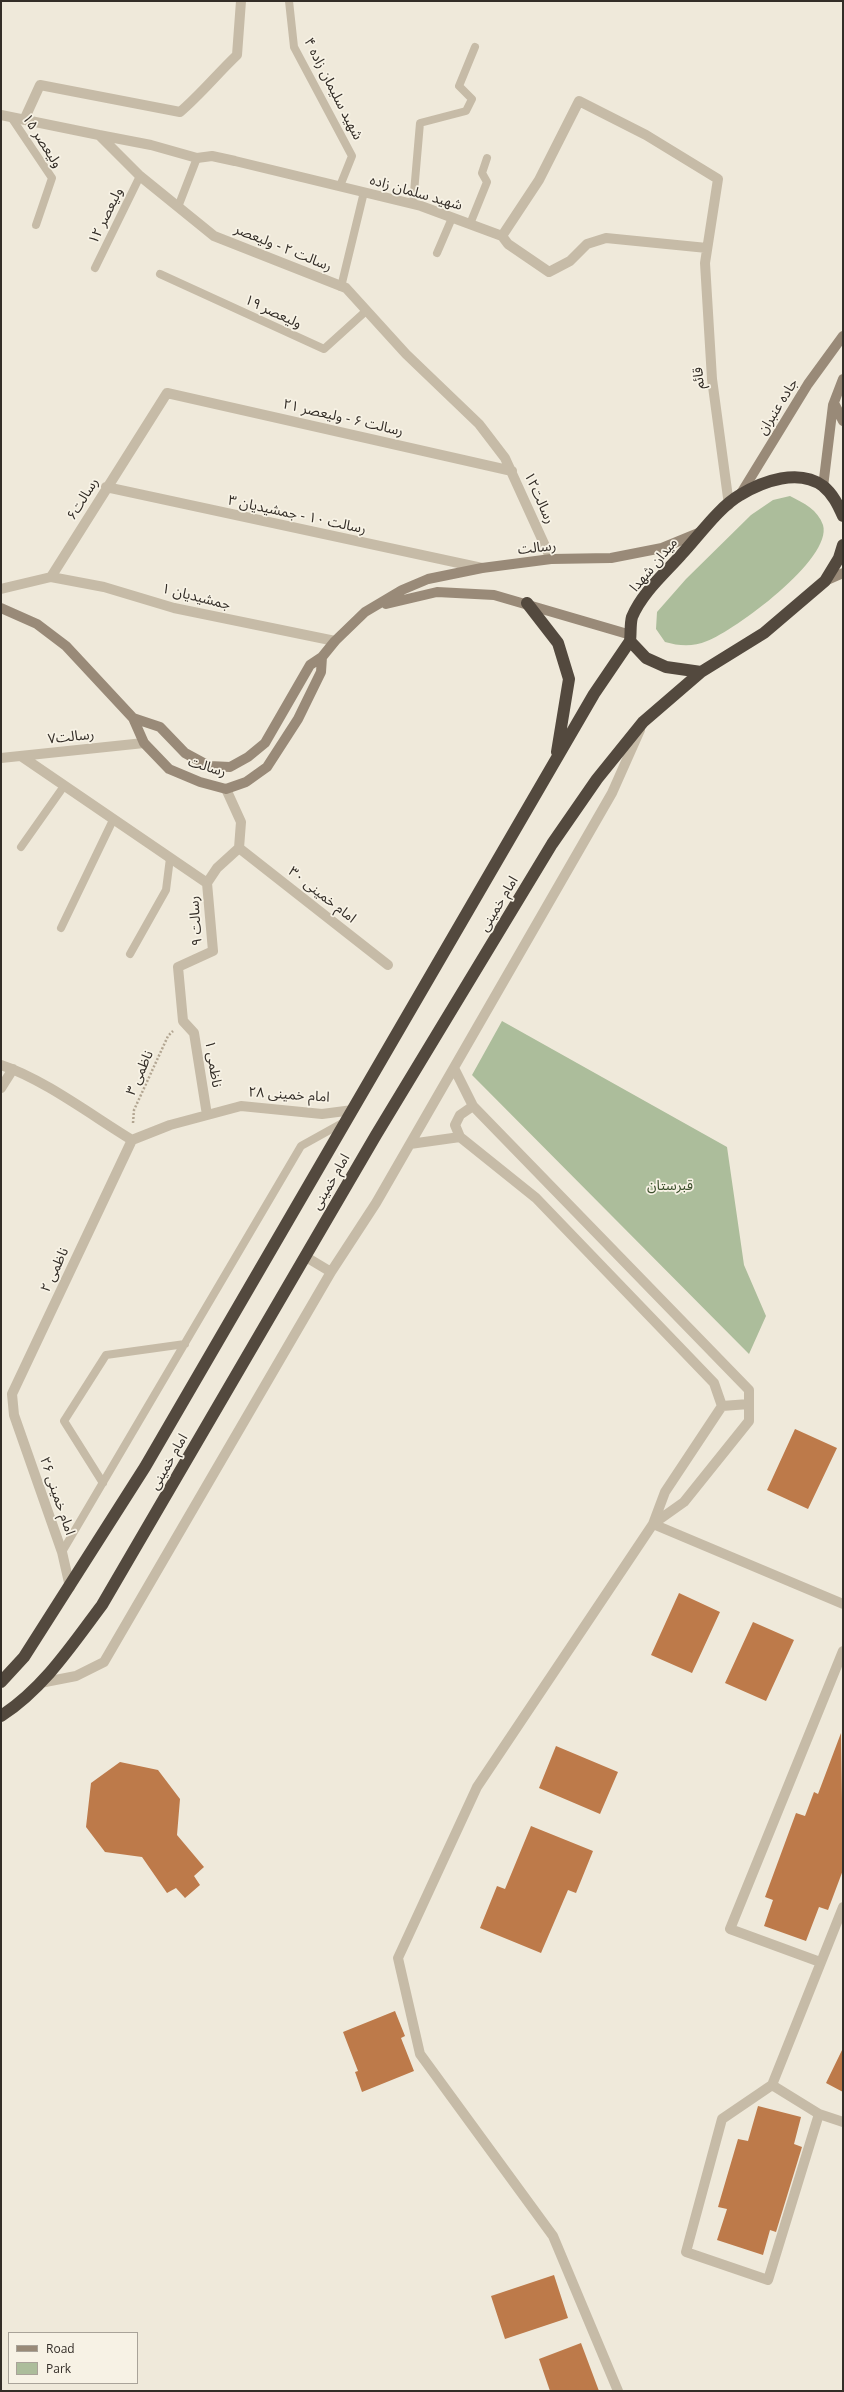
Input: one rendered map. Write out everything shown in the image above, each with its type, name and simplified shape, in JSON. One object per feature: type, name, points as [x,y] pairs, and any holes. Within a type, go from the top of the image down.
[{"type":"highway","name":"میدان شهدا","points":[[630,638],[632,618],[645,595],[703,531],[728,505],[740,495],[773,479],[792,478],[812,480],[839,498],[843,516]]},
{"type":"highway","points":[[630,638],[646,658],[666,667],[701,672],[764,633],[825,582],[839,558],[843,545]]},
{"type":"highway","points":[[527,603],[558,642],[570,679],[555,760]]},
{"type":"highway","name":"امام خمینی","points":[[1,1682],[24,1657],[145,1467],[351,1115],[555,760],[594,694],[630,638]]},
{"type":"highway","name":"امام خمینی","points":[[1,1716],[17,1705],[50,1674],[102,1605],[376,1135],[552,844],[597,780],[643,722],[701,672]]},
{"type":"street","points":[[24,120],[40,85],[180,112],[199,96],[220,71],[237,55],[241,1]]},
{"type":"street","name":"قائم","points":[[502,236],[539,180],[579,100],[646,135],[718,179],[704,263],[712,379],[728,505]]},
{"type":"street","points":[[6,116],[99,135]]},
{"type":"street","name":"شهید سلمان زاده","points":[[99,135],[151,145],[197,158],[212,156],[413,204],[502,236],[508,244],[549,272],[570,261],[588,244],[606,238],[707,248]]},
{"type":"street","name":"رسالت ۲ - ولیعصر","points":[[99,135],[140,176],[214,236],[346,288],[406,354],[479,424],[505,458],[512,471]]},
{"type":"street","name":"جاده عنبران","points":[[740,495],[808,384],[843,336]]},
{"type":"street","points":[[823,487],[834,403],[843,379]]},
{"type":"street","name":"رسالت ۶ - ولیعصر ۲۱","points":[[167,393],[512,471]]},
{"type":"street","name":"رسالت۶","points":[[51,578],[106,487],[167,393]]},
{"type":"street","points":[[834,403],[843,421]]},
{"type":"street","name":"رسالت۱۲","points":[[512,471],[551,559]]},
{"type":"street","name":"رسالت ۱۰ - جمشیدیان ۳","points":[[106,487],[482,568]]},
{"type":"street","name":"رسالت","points":[[133,718],[160,727],[185,753],[209,766],[230,767],[248,757],[265,743],[310,665],[322,657],[335,641],[365,612],[402,590],[428,580],[482,568],[551,559],[619,556],[662,548],[703,531]]},
{"type":"street","points":[[825,582],[843,573]]},
{"type":"street","points":[[1,589],[51,578]]},
{"type":"street","name":"جمشیدیان ۱","points":[[51,578],[104,586],[174,608],[335,641]]},
{"type":"street","name":"رسالت","points":[[378,605],[438,592],[494,595],[527,603],[630,638]]},
{"type":"street","name":"رسالت","points":[[1,608],[37,624],[66,646],[133,718],[144,743],[169,769],[200,782],[226,789],[246,782],[267,767],[298,719],[321,672],[322,657]]},
{"type":"street","points":[[40,1683],[76,1676],[104,1662],[331,1272],[376,1203],[612,793],[643,722]]},
{"type":"street","name":"رسالت۷","points":[[1,758],[144,743]]},
{"type":"street","points":[[21,756],[207,883]]},
{"type":"street","points":[[226,789],[241,822],[239,848]]},
{"type":"street","name":"رسالت ۹","points":[[183,1022],[178,967],[213,951],[207,883],[217,868],[239,848]]},
{"type":"street","name":"امام خمینی ۳۰","points":[[239,848],[388,965]]},
{"type":"street","name":"ناظمی ۱","points":[[183,1022],[194,1033],[207,1115]]},
{"type":"street","points":[[1,1065],[13,1069],[132,1140]]},
{"type":"street","points":[[454,1068],[473,1106],[748,1390],[749,1421],[684,1502],[653,1524]]},
{"type":"street","points":[[1,1088],[13,1069]]},
{"type":"street","name":"امام خمینی ۲۸","points":[[132,1140],[170,1125],[241,1106],[322,1114],[351,1115]]},
{"type":"street","points":[[473,1106],[460,1116],[455,1125],[460,1137],[536,1198],[714,1383],[722,1406]]},
{"type":"street","points":[[410,1144],[460,1137]]},
{"type":"street","name":"ناظمی ۲","points":[[14,1414],[12,1394],[132,1140]]},
{"type":"street","points":[[306,1257],[331,1272]]},
{"type":"street","points":[[722,1406],[749,1404]]},
{"type":"street","points":[[618,2391],[553,2236],[420,2054],[398,1958],[477,1787],[653,1524],[665,1492],[722,1406]]},
{"type":"street","name":"امام خمینی ۲۶","points":[[14,1414],[62,1552],[70,1587]]},
{"type":"street","points":[[653,1524],[843,1604]]},
{"type":"street","points":[[820,1962],[730,1929],[843,1651]]},
{"type":"street","points":[[820,2114],[768,2280],[686,2252],[722,2119],[772,2085],[843,1907]]},
{"type":"street","points":[[772,2085],[820,2114],[843,2122]]},
{"type":"lane","name":"شهید سلیمان زاده ۴","points":[[289,1],[294,47],[352,156],[340,186]]},
{"type":"lane","points":[[413,204],[420,123],[466,111],[472,99],[459,86],[475,47]]},
{"type":"lane","name":"ولیعصر ۱۵","points":[[6,116],[52,178],[36,225]]},
{"type":"lane","points":[[178,207],[197,158]]},
{"type":"lane","points":[[470,224],[487,182],[482,173],[487,158]]},
{"type":"lane","name":"ولیعصر ۱۲","points":[[95,268],[140,176]]},
{"type":"lane","points":[[341,287],[364,192]]},
{"type":"lane","points":[[438,253],[452,218]]},
{"type":"lane","name":"ولیعصر ۱۹","points":[[160,274],[324,349],[366,311]]},
{"type":"lane","points":[[21,847],[64,786]]},
{"type":"lane","points":[[61,928],[113,820]]},
{"type":"lane","points":[[130,954],[166,890],[170,858]]},
{"type":"lane","points":[[62,1552],[301,1146],[351,1115]]},
{"type":"lane","points":[[102,1483],[64,1421],[106,1354],[185,1344]]},
{"type":"path","name":"ناظمی ۳","points":[[132,1140],[134,1110],[168,1036],[183,1022]]},
{"type":"green space","points":[[790,496],[814,511],[818,515],[823,525],[822,539],[813,556],[798,574],[758,609],[720,635],[702,643],[691,645],[665,642],[656,629],[657,612],[686,579],[751,515],[773,500]]},
{"type":"green space","name":"قبرستان","points":[[502,1021],[727,1147],[744,1265],[766,1316],[749,1354],[472,1075]]},
{"type":"building","points":[[795,1429],[837,1448],[808,1509],[767,1490]]},
{"type":"building","points":[[679,1593],[720,1612],[692,1673],[651,1655]]},
{"type":"building","points":[[753,1622],[794,1640],[766,1701],[725,1683]]},
{"type":"building","points":[[841,1733],[843,1870],[828,1910],[819,1907],[806,1941],[764,1926],[773,1900],[765,1897],[796,1813],[805,1816],[814,1792],[818,1794]]},
{"type":"building","points":[[556,1746],[618,1772],[600,1814],[539,1788]]},
{"type":"building","points":[[120,1762],[158,1770],[180,1799],[177,1835],[204,1867],[194,1876],[200,1885],[185,1898],[176,1888],[167,1893],[142,1857],[105,1852],[86,1827],[91,1783]]},
{"type":"building","points":[[531,1826],[593,1851],[576,1893],[568,1890],[541,1953],[480,1928],[497,1886],[505,1889]]},
{"type":"building","points":[[395,2011],[405,2036],[401,2038],[414,2071],[362,2092],[355,2072],[358,2071],[343,2032]]},
{"type":"building","points":[[843,2048],[843,2092],[826,2083]]},
{"type":"building","points":[[758,2106],[801,2117],[794,2144],[802,2147],[776,2232],[770,2230],[763,2255],[717,2240],[727,2209],[718,2207],[738,2139],[748,2141]]},
{"type":"building","points":[[554,2275],[568,2318],[505,2339],[491,2296]]},
{"type":"building","points":[[581,2343],[599,2391],[550,2391],[539,2359]]}]
